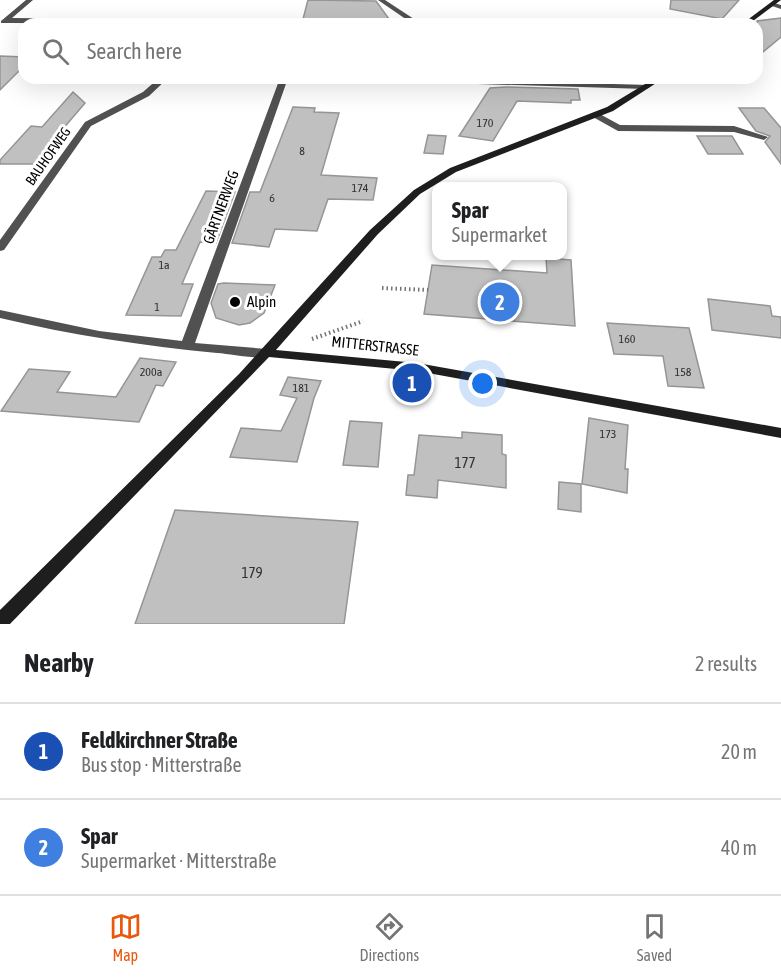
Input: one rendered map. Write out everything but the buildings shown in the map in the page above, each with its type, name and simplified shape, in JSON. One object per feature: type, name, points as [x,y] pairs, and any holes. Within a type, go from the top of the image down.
[{"type":"street","points":[[3,22],[30,0]]},
{"type":"street","points":[[381,0],[409,18]]},
{"type":"street","points":[[756,18],[778,4]]},
{"type":"street","points":[[3,22],[18,22]]},
{"type":"street","name":"BAUHOFWEG","points":[[0,248],[88,124],[146,94],[157,84]]},
{"type":"street","name":"GÄRTNERWEG","points":[[187,346],[282,84]]},
{"type":"street","points":[[546,84],[646,87]]},
{"type":"street","points":[[433,182],[453,170],[596,115],[651,84]]},
{"type":"street","points":[[596,115],[618,128],[734,129],[764,137]]},
{"type":"street","points":[[0,622],[267,353],[374,232],[417,192],[432,183]]},
{"type":"street","name":"MITTERSTRASSE","points":[[0,314],[100,333],[187,346],[417,367],[781,433]]},
{"type":"path","points":[[381,288],[428,290]]},
{"type":"path","points":[[312,339],[363,321]]},
{"type":"place","name":"Alpin","points":[[235,302]]},
{"type":"place","name":"Spar","points":[[500,302]]},
{"type":"place","name":"Feldkirchner Straße","points":[[412,383]]}]
